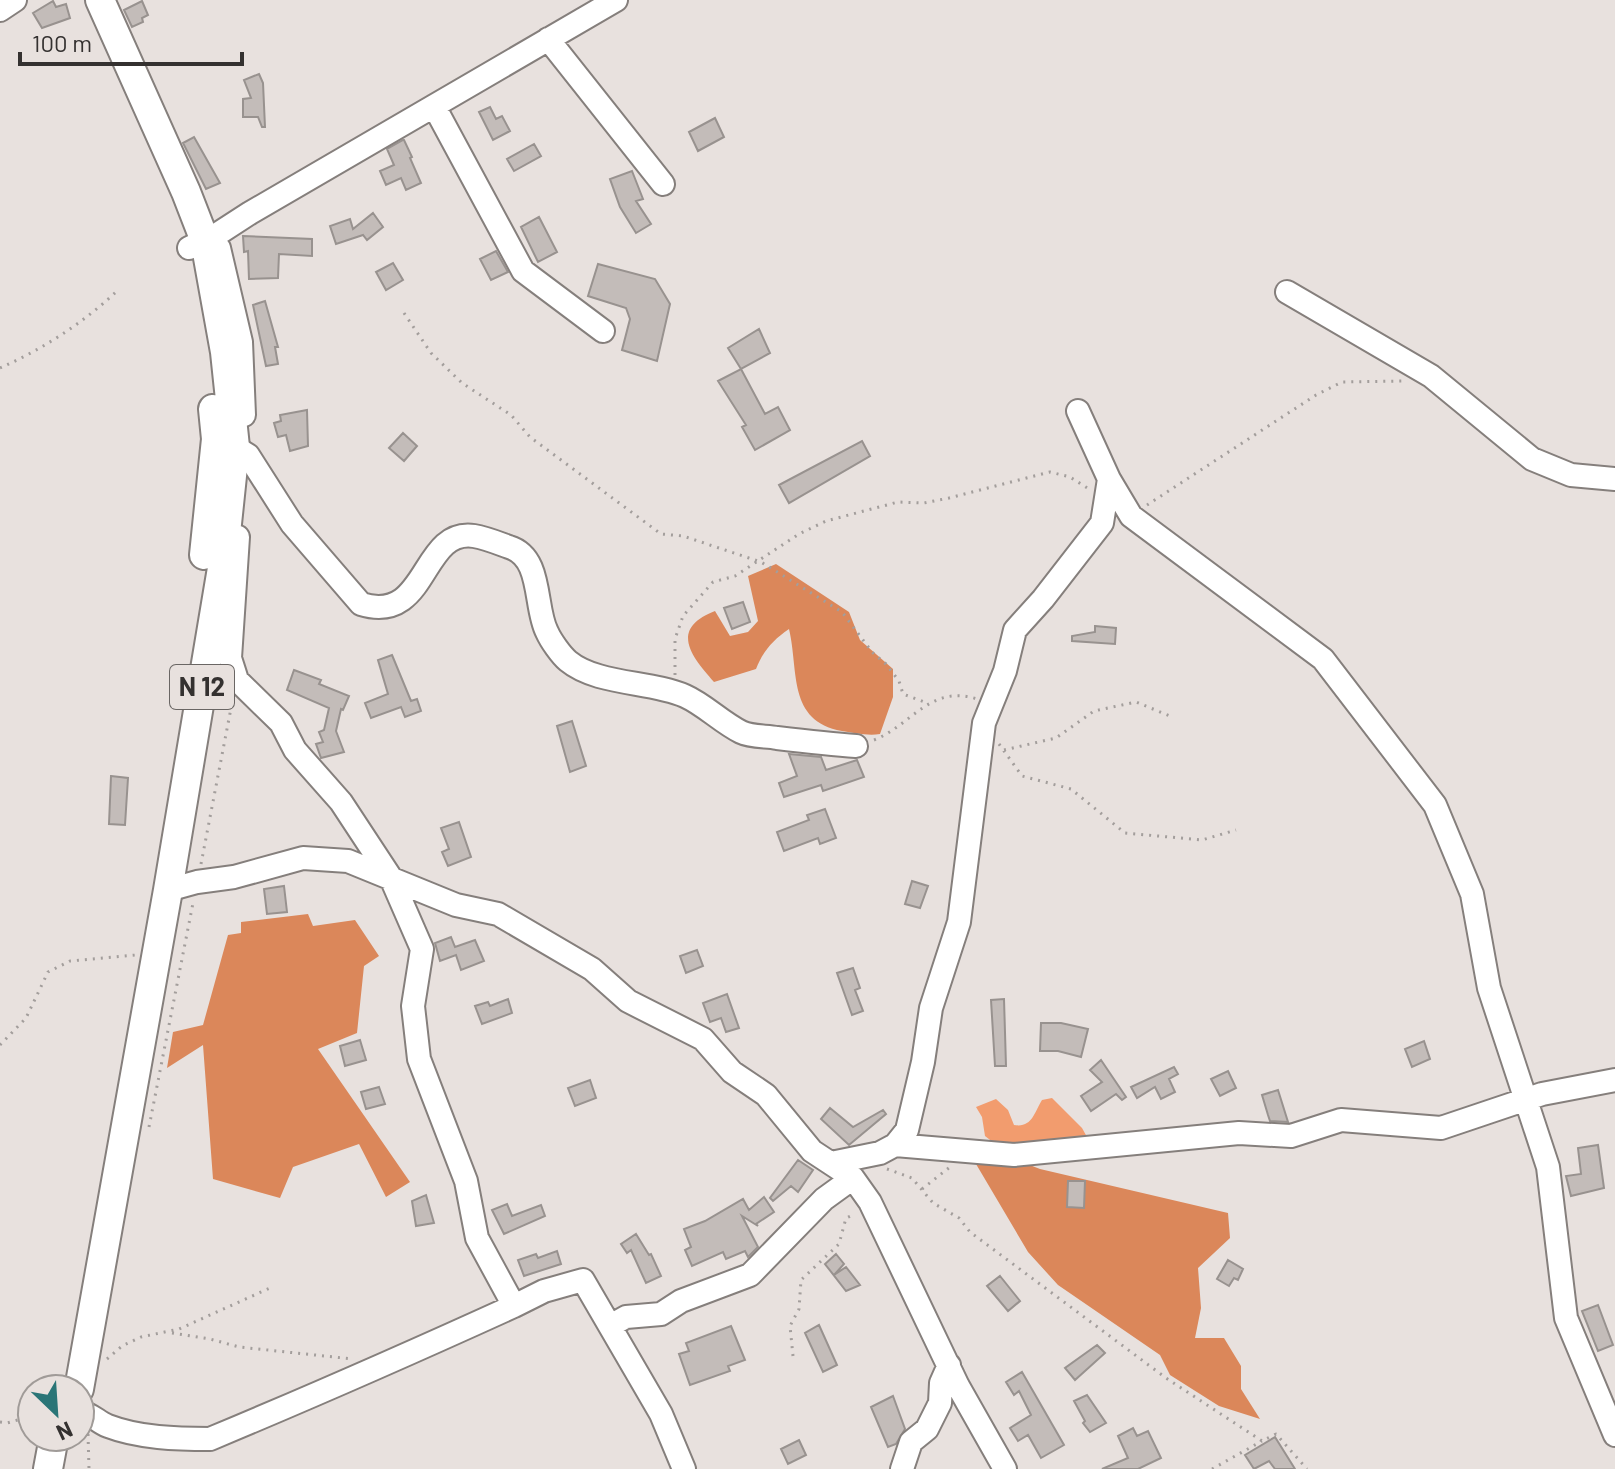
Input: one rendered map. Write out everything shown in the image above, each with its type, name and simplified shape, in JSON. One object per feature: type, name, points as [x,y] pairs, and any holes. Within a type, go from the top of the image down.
[{"type":"main road","name":"N 12","points":[[66,1373],[136,955],[180,717],[204,560],[216,439],[207,350],[203,241],[169,189],[83,0]]},
{"type":"main road","name":"N 12","points":[[88,1373],[241,450],[203,241],[186,192],[100,0]]},
{"type":"street","points":[[0,10],[15,0]]},
{"type":"street","points":[[203,241],[616,0]]},
{"type":"street","points":[[548,39],[663,184]]},
{"type":"street","points":[[434,106],[523,271],[603,331]]},
{"type":"street","points":[[1287,292],[1431,376],[1532,459],[1571,475],[1615,479]]},
{"type":"street","points":[[1078,411],[1108,489],[1131,516],[1323,659],[1435,805],[1472,894],[1489,988],[1548,1167],[1566,1318],[1615,1435]]},
{"type":"street","points":[[241,450],[230,658],[237,680],[281,723],[295,750],[341,802],[391,878],[422,949],[413,1006],[419,1059],[466,1181],[477,1238],[514,1306]]},
{"type":"street","points":[[241,450],[292,524],[361,604],[376,608],[394,605],[410,594],[426,574],[440,547],[451,540],[472,535],[515,548],[529,565],[536,579],[546,631],[568,661],[589,672],[684,696],[744,734],[856,746]]},
{"type":"street","points":[[610,1326],[626,1317],[661,1314],[681,1301],[750,1275],[854,1168],[895,1145],[907,1130],[923,1062],[931,1008],[959,922],[988,713],[1005,671],[1015,630],[1102,523],[1108,489]]},
{"type":"street","points":[[168,890],[234,877],[303,858],[348,861],[456,905],[498,914],[592,969],[628,1001],[703,1039],[732,1072],[766,1095],[812,1151],[831,1163],[854,1168]]},
{"type":"street","points":[[895,1145],[1014,1155],[1239,1133],[1291,1136],[1341,1120],[1441,1128],[1526,1099],[1615,1080]]},
{"type":"street","points":[[854,1168],[958,1386],[1005,1469]]},
{"type":"street","points":[[96,1417],[105,1426],[134,1433],[210,1439],[347,1382],[544,1291],[583,1280],[661,1414],[684,1469]]},
{"type":"street","points":[[902,1469],[911,1442],[927,1429],[940,1403],[941,1383],[949,1365]]},
{"type":"path","points":[[0,368],[37,352],[99,309],[119,289]]},
{"type":"path","points":[[404,313],[431,353],[462,383],[511,415],[530,437],[661,534],[683,536],[759,561],[842,612],[899,681],[903,694],[927,703]]},
{"type":"path","points":[[1131,516],[1316,395],[1342,382],[1407,381],[1431,376]]},
{"type":"path","points":[[674,693],[675,639],[683,616],[713,582],[735,576],[799,534],[826,521],[898,502],[924,503],[949,498],[1050,472],[1108,489]]},
{"type":"path","points":[[148,1130],[237,680]]},
{"type":"path","points":[[856,746],[880,737],[927,703],[960,693],[988,713],[1004,750],[1022,776],[1071,789],[1125,833],[1202,840],[1236,830]]},
{"type":"path","points":[[1004,750],[1056,738],[1094,711],[1136,702],[1170,716]]},
{"type":"path","points":[[0,1045],[26,1018],[48,972],[70,961],[136,955]]},
{"type":"path","points":[[922,1189],[971,1151]]},
{"type":"path","points":[[854,1168],[912,1178],[933,1203],[959,1218],[970,1232],[1166,1378],[1262,1441]]},
{"type":"path","points":[[793,1356],[790,1326],[799,1309],[801,1280],[839,1244],[846,1218],[862,1211],[870,1202]]},
{"type":"path","points":[[106,1348],[102,1363],[122,1346],[141,1337],[169,1332],[270,1288]]},
{"type":"path","points":[[169,1332],[239,1347],[356,1359]]},
{"type":"path","points":[[1212,1469],[1276,1434],[1307,1469]]},
{"type":"shaded area","points":[[776,564],[849,612],[860,640],[893,669],[893,697],[880,734],[842,731],[812,717],[799,692],[789,629],[769,646],[756,669],[714,682],[692,653],[688,635],[692,626],[715,611],[730,636],[748,632],[758,621],[748,576]]},
{"type":"shaded area","points":[[308,914],[313,926],[355,920],[379,956],[364,966],[357,1033],[318,1049],[410,1182],[386,1197],[359,1144],[293,1167],[280,1198],[213,1179],[203,1045],[167,1068],[173,1032],[203,1025],[228,935],[241,933],[241,922]]},
{"type":"shaded area","points":[[1052,1098],[1087,1137],[999,1147],[985,1136],[982,1117],[976,1107],[996,1099],[1008,1110],[1014,1125],[1020,1125],[1029,1122],[1042,1100]]},
{"type":"shaded area","points":[[1022,1162],[1040,1169],[1228,1213],[1230,1238],[1198,1268],[1201,1308],[1195,1338],[1224,1338],[1241,1366],[1241,1389],[1260,1419],[1219,1406],[1170,1375],[1160,1355],[1058,1285],[1028,1252],[976,1164]]},
{"type":"building","points":[[53,1],[56,7],[66,4],[70,18],[42,28],[33,13]]},
{"type":"building","points":[[142,1],[148,15],[142,18],[143,22],[132,27],[124,10]]},
{"type":"building","points":[[259,74],[263,83],[265,127],[262,127],[258,117],[243,117],[243,99],[251,98],[244,80]]},
{"type":"building","points":[[490,107],[496,119],[502,116],[510,131],[493,140],[479,112]]},
{"type":"building","points":[[715,118],[724,137],[698,151],[689,132]]},
{"type":"building","points":[[194,137],[220,183],[206,189],[183,143]]},
{"type":"building","points":[[404,140],[421,183],[406,190],[401,178],[386,185],[380,171],[394,165],[387,149]]},
{"type":"building","points":[[534,144],[541,156],[514,171],[507,159]]},
{"type":"building","points":[[632,171],[643,199],[636,201],[651,224],[636,233],[620,207],[610,179]]},
{"type":"building","points":[[373,213],[383,227],[367,240],[363,235],[336,244],[330,226],[350,219],[353,229]]},
{"type":"building","points":[[539,217],[557,252],[538,262],[521,227]]},
{"type":"building","points":[[243,236],[312,239],[312,256],[279,254],[278,278],[249,279],[248,251],[244,252]]},
{"type":"building","points":[[496,251],[508,272],[491,280],[480,259]]},
{"type":"building","points":[[393,263],[403,280],[386,290],[376,272]]},
{"type":"building","points":[[598,264],[655,279],[670,304],[657,361],[622,350],[630,319],[626,308],[588,296]]},
{"type":"building","points":[[265,301],[278,347],[275,347],[278,364],[266,366],[253,305]]},
{"type":"building","points":[[759,329],[770,353],[741,369],[728,348]]},
{"type":"building","points":[[741,369],[765,414],[778,407],[790,430],[755,450],[742,427],[746,425],[718,381]]},
{"type":"building","points":[[307,410],[308,446],[290,451],[286,435],[278,437],[274,423],[281,421],[280,415]]},
{"type":"building","points":[[403,433],[417,446],[404,461],[389,448]]},
{"type":"building","points":[[862,441],[870,456],[789,503],[779,485]]},
{"type":"building","points":[[743,602],[750,622],[732,629],[724,608]]},
{"type":"building","points":[[1095,626],[1116,628],[1115,644],[1072,641],[1072,636],[1095,632]]},
{"type":"building","points":[[392,655],[411,701],[417,699],[421,711],[405,717],[401,707],[371,718],[365,703],[388,694],[378,660]]},
{"type":"building","points":[[294,670],[321,680],[319,684],[349,696],[341,709],[336,731],[344,752],[321,758],[316,744],[323,742],[319,732],[324,730],[329,708],[287,690]]},
{"type":"building","points":[[572,721],[586,766],[570,772],[557,726]]},
{"type":"building","points":[[789,754],[821,757],[826,770],[857,760],[864,777],[823,791],[821,785],[784,797],[779,783],[797,776]]},
{"type":"building","points":[[111,776],[128,778],[125,825],[109,824]]},
{"type":"building","points":[[825,809],[836,838],[820,844],[818,838],[784,851],[777,832],[809,820],[807,815]]},
{"type":"building","points":[[459,822],[471,857],[448,866],[442,852],[449,849],[441,828]]},
{"type":"building","points":[[912,881],[928,886],[920,908],[905,904]]},
{"type":"building","points":[[284,886],[287,912],[267,914],[264,889]]},
{"type":"building","points":[[451,937],[455,947],[475,940],[484,961],[461,970],[456,955],[440,961],[435,943]]},
{"type":"building","points":[[697,950],[703,966],[686,973],[680,956]]},
{"type":"building","points":[[853,968],[860,988],[855,990],[863,1011],[852,1015],[837,973]]},
{"type":"building","points":[[727,994],[739,1028],[726,1032],[721,1018],[710,1022],[703,1003]]},
{"type":"building","points":[[508,999],[512,1013],[482,1024],[475,1006],[488,1002],[490,1006]]},
{"type":"building","points":[[1004,999],[1006,1066],[995,1066],[991,1000]]},
{"type":"building","points":[[1041,1023],[1061,1023],[1088,1029],[1081,1057],[1058,1051],[1040,1051]]},
{"type":"building","points":[[360,1040],[366,1060],[345,1066],[340,1046]]},
{"type":"building","points":[[1424,1041],[1430,1059],[1412,1067],[1405,1049]]},
{"type":"building","points":[[1101,1060],[1126,1097],[1122,1100],[1116,1094],[1091,1111],[1081,1096],[1102,1082],[1090,1070]]},
{"type":"building","points":[[1174,1067],[1178,1074],[1169,1079],[1175,1092],[1161,1099],[1155,1087],[1137,1098],[1131,1087]]},
{"type":"building","points":[[1228,1071],[1236,1088],[1220,1096],[1211,1079]]},
{"type":"building","points":[[590,1080],[596,1098],[575,1106],[568,1088]]},
{"type":"building","points":[[379,1087],[385,1104],[366,1109],[361,1092]]},
{"type":"building","points":[[1278,1090],[1288,1122],[1270,1121],[1268,1115],[1262,1095]]},
{"type":"building","points":[[830,1108],[853,1127],[883,1110],[886,1114],[849,1145],[821,1119]]},
{"type":"building","points":[[1598,1145],[1604,1188],[1571,1196],[1566,1176],[1581,1174],[1578,1148]]},
{"type":"building","points":[[798,1160],[813,1170],[798,1192],[791,1186],[773,1201],[770,1198]]},
{"type":"building","points":[[1068,1181],[1085,1181],[1084,1208],[1067,1207]]},
{"type":"building","points":[[426,1195],[434,1223],[416,1226],[412,1201]]},
{"type":"building","points":[[764,1197],[774,1212],[756,1224],[758,1226],[742,1216],[758,1247],[748,1257],[745,1251],[726,1259],[723,1252],[692,1266],[685,1250],[691,1247],[684,1229],[743,1199],[749,1210]]},
{"type":"building","points":[[507,1204],[512,1216],[541,1205],[545,1216],[504,1234],[492,1210]]},
{"type":"building","points":[[636,1234],[651,1254],[661,1276],[646,1283],[631,1250],[627,1253],[621,1244]]},
{"type":"building","points":[[557,1251],[561,1264],[524,1276],[518,1260],[536,1254],[538,1258]]},
{"type":"building","points":[[836,1254],[844,1264],[834,1275],[846,1267],[860,1285],[846,1291],[825,1264]]},
{"type":"building","points":[[1228,1260],[1243,1269],[1238,1280],[1234,1278],[1229,1286],[1217,1279]]},
{"type":"building","points":[[1000,1276],[1020,1301],[1008,1311],[987,1286]]},
{"type":"building","points":[[1598,1305],[1613,1345],[1598,1351],[1582,1311]]},
{"type":"building","points":[[819,1325],[837,1365],[823,1372],[805,1333]]},
{"type":"building","points":[[731,1326],[745,1360],[728,1366],[730,1371],[690,1385],[679,1354],[689,1351],[686,1343]]},
{"type":"building","points":[[1097,1345],[1105,1353],[1075,1380],[1065,1368]]},
{"type":"building","points":[[1022,1372],[1064,1445],[1041,1458],[1028,1435],[1018,1441],[1010,1428],[1031,1415],[1019,1391],[1014,1395],[1006,1382]]},
{"type":"building","points":[[1087,1395],[1106,1423],[1090,1432],[1074,1401]]},
{"type":"building","points":[[893,1396],[905,1429],[896,1444],[888,1447],[871,1407]]},
{"type":"building","points":[[1133,1428],[1137,1436],[1148,1431],[1161,1458],[1138,1469],[1102,1469],[1128,1458],[1118,1436]]},
{"type":"building","points":[[1275,1437],[1295,1469],[1275,1469],[1269,1461],[1254,1469],[1245,1455]]},
{"type":"building","points":[[799,1440],[806,1455],[788,1464],[781,1449]]}]
